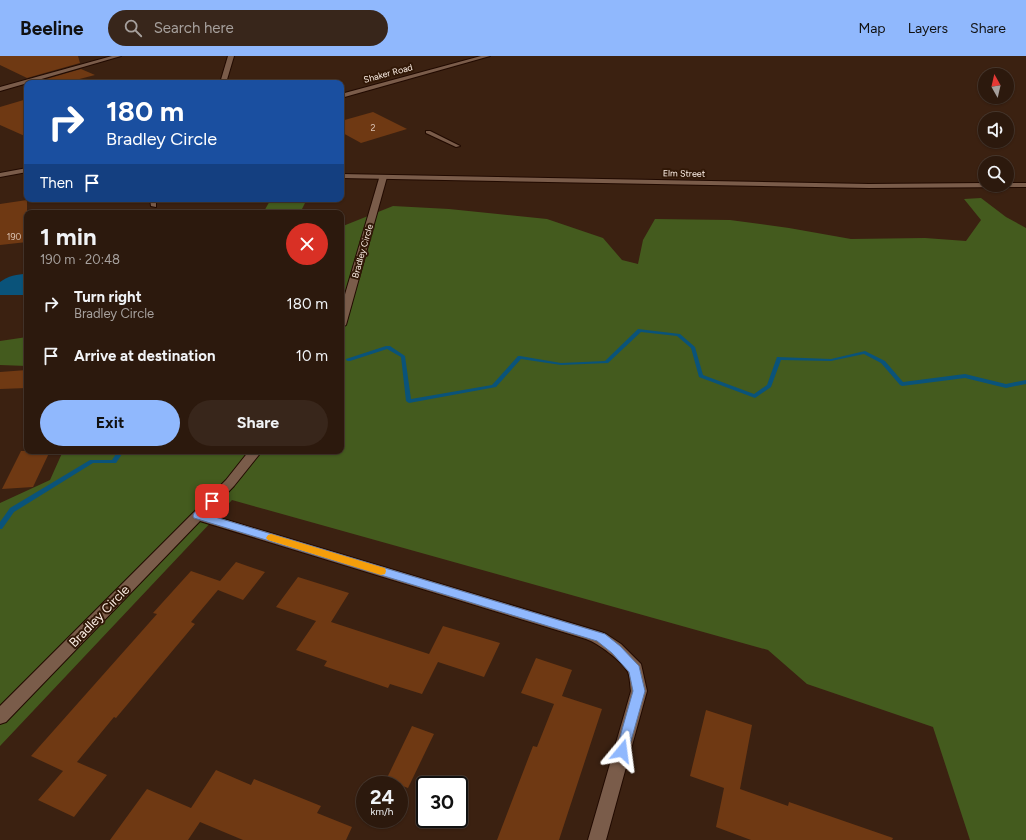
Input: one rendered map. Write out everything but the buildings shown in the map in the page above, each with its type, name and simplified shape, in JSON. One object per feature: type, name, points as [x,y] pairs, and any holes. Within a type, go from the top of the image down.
[{"type":"street","points":[[32,80],[118,56]]},
{"type":"street","points":[[225,80],[231,56]]},
{"type":"street","name":"Shaker Road","points":[[344,95],[487,56]]},
{"type":"street","points":[[0,89],[24,82]]},
{"type":"street","points":[[0,174],[24,170]]},
{"type":"street","name":"Elm Street","points":[[344,176],[869,186],[1026,185]]},
{"type":"street","name":"Bradley Circle","points":[[344,314],[383,177]]},
{"type":"street","name":"Bradley Circle","points":[[0,717],[230,483],[254,454]]},
{"type":"street","points":[[198,516],[586,633],[601,638],[616,649],[635,669],[639,691],[597,840]]},
{"type":"lane","points":[[428,132],[458,146]]},
{"type":"lane","points":[[153,202],[154,206]]},
{"type":"green space","points":[[981,198],[1006,217],[1026,228],[1026,840],[970,840],[933,727],[807,684],[768,650],[232,500],[0,746],[0,503],[50,480],[62,454],[344,454],[344,226],[393,206],[449,209],[547,219],[603,238],[622,260],[638,264],[643,240],[655,219],[730,220],[789,228],[851,239],[925,238],[966,241],[981,220],[964,199]]},
{"type":"green space","points":[[269,202],[306,202],[302,210],[265,210]]},
{"type":"green space","points":[[24,337],[24,366],[0,365],[0,341]]},
{"type":"water","points":[[24,274],[24,295],[0,295],[0,282],[6,278]]},
{"type":"waterway","points":[[348,360],[388,347],[403,356],[409,401],[494,386],[520,357],[561,364],[606,362],[640,330],[678,335],[693,347],[701,376],[755,396],[769,386],[779,358],[831,360],[865,352],[883,362],[902,384],[965,376],[1006,386],[1026,382]]},
{"type":"waterway","points":[[0,527],[12,510],[92,461],[114,462],[119,454]]},
{"type":"slow traffic","points":[[271,538],[381,571]]},
{"type":"route","points":[[212,501],[198,516],[601,638],[616,649],[635,669],[639,691],[622,751]]}]
